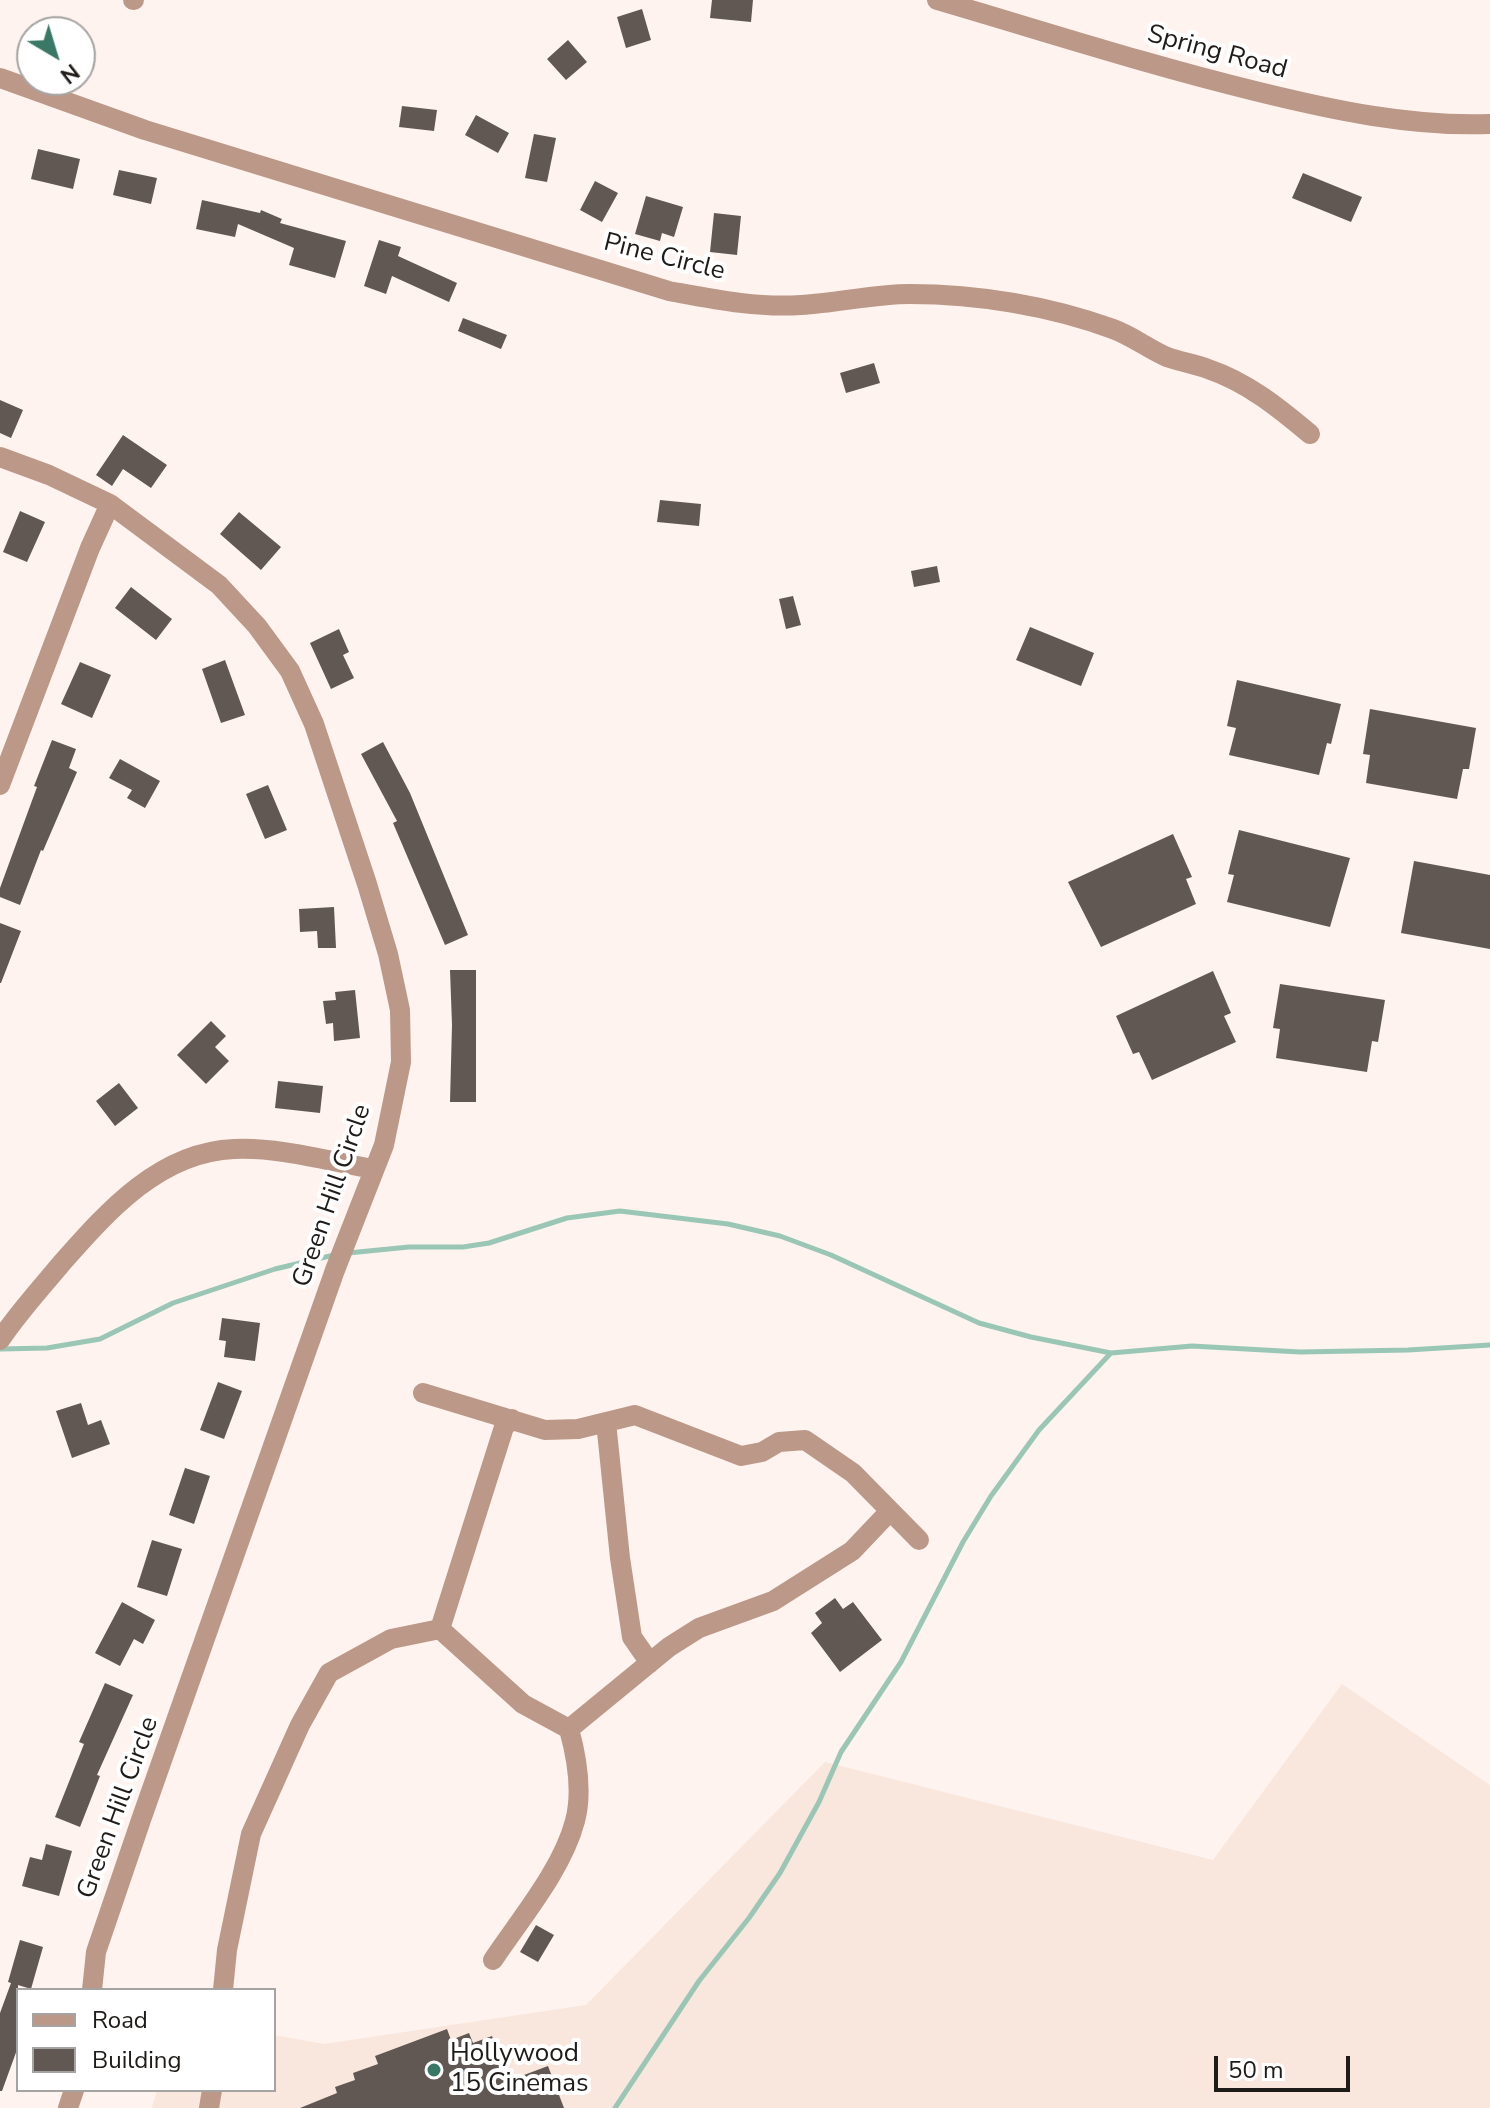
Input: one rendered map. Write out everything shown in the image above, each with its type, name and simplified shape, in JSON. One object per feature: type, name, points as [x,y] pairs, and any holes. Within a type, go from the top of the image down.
[{"type":"street","name":"Spring Road","points":[[937,0],[1203,78],[1330,110],[1449,125],[1490,124]]},
{"type":"street","name":"Pine Circle","points":[[0,78],[145,130],[669,291],[757,306],[804,305],[857,297],[909,294],[974,297],[1085,320],[1117,330],[1177,361],[1236,381],[1266,398],[1310,434]]},
{"type":"street","name":"Green Hill Circle","points":[[0,457],[49,475],[110,504],[219,585],[257,626],[290,671],[314,724],[380,926],[400,1010],[401,1062],[384,1145],[96,1952],[92,1988]]},
{"type":"street","points":[[0,785],[90,548],[110,504]]},
{"type":"street","points":[[0,1340],[17,1315],[108,1211],[155,1174],[196,1155],[233,1149],[268,1151],[373,1169]]},
{"type":"street","points":[[423,1393],[545,1430],[578,1429],[635,1415],[741,1456],[762,1452],[779,1442],[805,1440],[853,1473],[919,1540]]},
{"type":"street","points":[[440,1629],[504,1427],[512,1419]]},
{"type":"street","points":[[606,1422],[620,1558],[632,1637],[650,1663]]},
{"type":"street","points":[[569,1729],[650,1663],[699,1628],[773,1601],[852,1551],[890,1511]]},
{"type":"street","points":[[440,1629],[523,1704],[569,1729],[576,1755],[579,1792],[576,1819],[564,1853],[493,1960]]},
{"type":"street","points":[[223,1988],[227,1950],[251,1834],[300,1725],[329,1673],[391,1639],[440,1629]]},
{"type":"shaded area","points":[[1342,1684],[1490,1785],[1490,2108],[152,2108],[156,2092],[276,2092],[276,2035],[324,2044],[586,2005],[825,1762],[1213,1860]]},
{"type":"building","points":[[712,0],[753,0],[751,22],[710,18]]},
{"type":"building","points":[[642,9],[651,40],[626,48],[617,17]]},
{"type":"building","points":[[568,40],[587,62],[566,80],[547,59]]},
{"type":"building","points":[[402,106],[437,110],[434,131],[399,127]]},
{"type":"building","points":[[476,115],[509,133],[498,153],[465,135]]},
{"type":"building","points":[[534,134],[556,138],[547,182],[525,178]]},
{"type":"building","points":[[38,149],[80,159],[73,189],[31,179]]},
{"type":"building","points":[[119,170],[157,178],[151,204],[113,195]]},
{"type":"building","points":[[1303,173],[1362,197],[1351,222],[1292,198]]},
{"type":"building","points":[[595,181],[618,193],[602,222],[580,210]]},
{"type":"building","points":[[646,196],[683,207],[674,237],[662,233],[660,241],[635,234]]},
{"type":"building","points":[[202,200],[260,213],[261,210],[282,219],[280,223],[346,241],[335,278],[289,265],[294,248],[238,224],[235,237],[196,229]]},
{"type":"building","points":[[714,213],[741,216],[737,255],[710,252]]},
{"type":"building","points":[[379,240],[401,247],[398,256],[457,283],[449,302],[392,276],[386,294],[364,286]]},
{"type":"building","points":[[463,318],[507,335],[501,349],[458,331]]},
{"type":"building","points":[[874,363],[880,383],[846,393],[840,373]]},
{"type":"building","points":[[0,400],[23,410],[11,438],[0,433]]},
{"type":"building","points":[[123,435],[167,465],[151,488],[123,469],[112,486],[96,475]]},
{"type":"building","points":[[660,500],[701,504],[699,526],[657,522]]},
{"type":"building","points":[[20,511],[45,522],[27,562],[3,552]]},
{"type":"building","points":[[239,512],[281,547],[261,570],[220,534]]},
{"type":"building","points":[[937,566],[940,582],[914,587],[911,571]]},
{"type":"building","points":[[131,587],[172,619],[156,640],[115,608]]},
{"type":"building","points":[[793,596],[801,625],[786,629],[779,599]]},
{"type":"building","points":[[1030,627],[1094,653],[1081,686],[1016,660]]},
{"type":"building","points":[[339,629],[349,652],[343,655],[354,678],[331,689],[310,643]]},
{"type":"building","points":[[225,660],[245,715],[221,723],[202,669]]},
{"type":"building","points":[[80,662],[111,675],[92,718],[61,704]]},
{"type":"building","points":[[1237,680],[1341,704],[1319,775],[1229,755],[1236,728],[1227,726]]},
{"type":"building","points":[[1370,709],[1476,728],[1469,769],[1463,769],[1457,799],[1366,783],[1370,755],[1363,754]]},
{"type":"building","points":[[52,740],[76,749],[69,768],[77,772],[20,905],[0,897],[0,888]]},
{"type":"building","points":[[383,742],[410,793],[468,935],[445,945],[393,823],[397,821],[361,754]]},
{"type":"building","points":[[120,759],[160,781],[145,808],[127,798],[132,790],[109,778]]},
{"type":"building","points":[[268,785],[287,830],[265,839],[246,794]]},
{"type":"building","points":[[1239,830],[1350,858],[1330,927],[1227,902],[1234,875],[1228,874]]},
{"type":"building","points":[[1173,834],[1192,877],[1186,879],[1196,904],[1101,947],[1068,882]]},
{"type":"building","points":[[1414,861],[1490,875],[1490,949],[1401,933]]},
{"type":"building","points":[[334,907],[336,948],[318,948],[317,931],[300,932],[299,909]]},
{"type":"building","points":[[0,923],[21,931],[1,983],[0,983]]},
{"type":"building","points":[[450,970],[476,970],[476,1102],[450,1102]]},
{"type":"building","points":[[1213,971],[1231,1013],[1224,1016],[1236,1042],[1152,1080],[1139,1052],[1133,1054],[1116,1016]]},
{"type":"building","points":[[1280,984],[1385,1000],[1378,1042],[1372,1041],[1367,1072],[1276,1058],[1280,1029],[1273,1028]]},
{"type":"building","points":[[355,990],[360,1038],[334,1041],[333,1023],[326,1024],[323,1001],[336,1000],[335,992]]},
{"type":"building","points":[[211,1021],[226,1036],[215,1047],[229,1061],[206,1084],[177,1055]]},
{"type":"building","points":[[278,1081],[323,1086],[320,1113],[275,1108]]},
{"type":"building","points":[[119,1083],[138,1108],[115,1126],[96,1101]]},
{"type":"building","points":[[222,1318],[260,1323],[255,1361],[224,1357],[226,1341],[219,1340]]},
{"type":"building","points":[[218,1382],[242,1391],[224,1439],[200,1430]]},
{"type":"building","points":[[81,1403],[88,1425],[101,1420],[110,1444],[72,1458],[56,1411]]},
{"type":"building","points":[[185,1468],[210,1476],[194,1524],[169,1515]]},
{"type":"building","points":[[152,1540],[182,1549],[167,1596],[137,1587]]},
{"type":"building","points":[[835,1598],[843,1609],[853,1602],[882,1640],[840,1672],[811,1633],[822,1623],[815,1613]]},
{"type":"building","points":[[122,1602],[155,1620],[143,1644],[134,1639],[120,1666],[95,1653]]},
{"type":"building","points":[[105,1683],[133,1695],[97,1775],[100,1776],[80,1827],[55,1817],[84,1744],[79,1742]]},
{"type":"building","points":[[46,1844],[72,1851],[59,1896],[22,1886],[30,1857],[42,1860]]},
{"type":"building","points":[[536,1925],[554,1935],[538,1962],[520,1952]]},
{"type":"building","points":[[20,1940],[43,1947],[31,1988],[18,1985],[16,1988],[16,2052],[0,2091],[0,2013],[11,1983],[8,1982]]},
{"type":"building","name":"Hollywood 15 Cinemas","points":[[447,2029],[451,2040],[469,2033],[473,2043],[492,2036],[508,2081],[548,2066],[564,2108],[300,2108],[337,2093],[335,2087],[355,2080],[353,2073],[378,2064],[375,2056]]},
{"type":"waterway","points":[[348,1253],[489,1243],[567,1218],[620,1211],[728,1224],[780,1236],[831,1255],[979,1323],[1111,1353],[1192,1346],[1300,1352],[1490,1345]]},
{"type":"waterway","points":[[1,1349],[47,1348],[100,1339],[173,1303],[275,1269],[334,1255]]},
{"type":"waterway","points":[[615,2108],[699,1981],[780,1873],[819,1802],[841,1752],[901,1662],[963,1542],[991,1496],[1039,1430],[1110,1354]]},
{"type":"place","name":"Hollywood 15 Cinemas","points":[[434,2070]]}]
